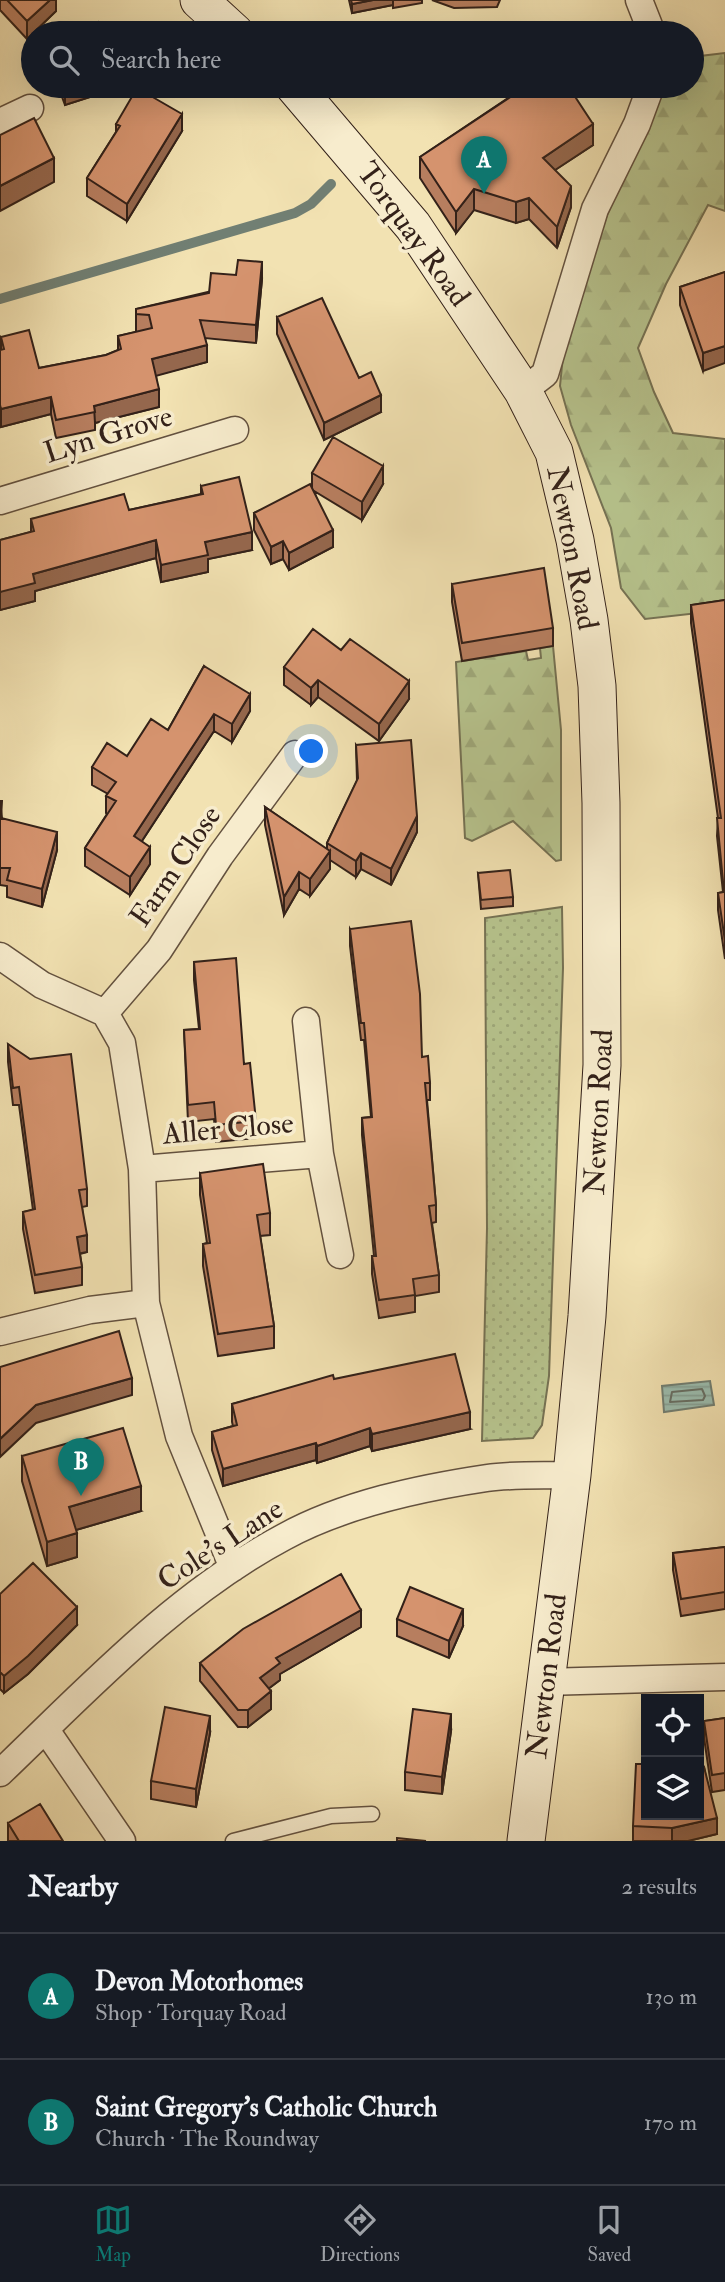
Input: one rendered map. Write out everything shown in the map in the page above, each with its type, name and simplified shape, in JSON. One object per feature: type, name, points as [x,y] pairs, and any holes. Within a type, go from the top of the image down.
[{"type":"street","points":[[198,0],[222,21]]},
{"type":"street","points":[[639,0],[647,21]]},
{"type":"street","name":"Torquay Road","points":[[304,98],[413,226],[523,391]]},
{"type":"street","points":[[523,391],[545,374],[596,209],[647,98]]},
{"type":"street","points":[[0,122],[30,108]]},
{"type":"street","name":"Newton Road","points":[[523,391],[554,452],[567,501],[597,686],[601,803],[602,1065],[587,1316],[572,1475],[526,1841]]},
{"type":"street","name":"Lyn Grove","points":[[0,501],[235,430]]},
{"type":"street","name":"Farm Close","points":[[105,1013],[159,950],[220,856],[295,754]]},
{"type":"street","points":[[0,956],[42,985],[105,1013],[122,1043],[142,1169],[146,1303],[179,1436],[233,1568]]},
{"type":"street","name":"Aller Close","points":[[306,1021],[320,1154],[340,1255]]},
{"type":"street","name":"Aller Close","points":[[142,1169],[320,1154]]},
{"type":"street","points":[[0,1332],[90,1310],[146,1303]]},
{"type":"street","name":"Cole's Lane","points":[[0,1773],[154,1628],[233,1568],[285,1536],[356,1508],[489,1477],[572,1475]]},
{"type":"street","points":[[544,1682],[725,1676]]},
{"type":"street","points":[[46,1730],[122,1841]]},
{"type":"lane","points":[[233,1841],[331,1816],[372,1814]]},
{"type":"green space","points":[[725,53],[725,211],[708,205],[666,284],[638,348],[673,433],[725,439],[725,610],[645,619],[621,588],[611,528],[571,425],[560,386],[564,346],[607,215],[658,98],[704,98],[704,56]]},
{"type":"green space","points":[[553,646],[561,730],[561,860],[556,861],[513,821],[472,841],[465,838],[456,662],[526,651],[528,660],[541,658],[540,648]]},
{"type":"green space","points":[[562,907],[563,968],[549,1376],[542,1425],[533,1438],[482,1441],[487,1228],[485,918]]},
{"type":"water","points":[[710,1381],[714,1405],[664,1412],[662,1386]]},
{"type":"building","points":[[7,0],[50,0],[27,21]]},
{"type":"building","points":[[351,0],[373,0],[352,4]]},
{"type":"building","points":[[131,98],[154,98],[182,114],[127,204],[87,178],[120,126],[116,124]]},
{"type":"building","points":[[509,98],[576,98],[593,124],[543,158],[571,186],[557,227],[529,198],[516,202],[474,189],[456,212],[420,157]]},
{"type":"building","points":[[34,118],[54,158],[0,186],[0,135]]},
{"type":"building","points":[[238,260],[262,262],[256,325],[200,320],[207,345],[152,359],[159,389],[94,406],[95,412],[56,420],[51,397],[1,409],[0,350],[4,349],[1,337],[29,330],[39,368],[106,355],[121,349],[118,336],[152,328],[149,315],[136,314],[136,309],[209,293],[211,273],[236,275]]},
{"type":"building","points":[[725,272],[725,346],[703,353],[680,287]]},
{"type":"building","points":[[322,298],[359,378],[371,372],[381,395],[324,423],[277,317]]},
{"type":"building","points":[[333,437],[383,466],[362,502],[312,473]]},
{"type":"building","points":[[239,477],[252,532],[205,542],[208,555],[161,565],[156,540],[33,574],[35,583],[0,592],[0,540],[34,531],[31,519],[124,494],[129,510],[203,494],[201,486]]},
{"type":"building","points":[[310,484],[333,530],[289,553],[283,541],[271,547],[254,513]]},
{"type":"building","points":[[544,568],[553,628],[462,643],[452,584]]},
{"type":"building","points":[[725,600],[725,941],[718,893],[724,892],[717,818],[721,818],[691,605]]},
{"type":"building","points":[[313,629],[341,650],[350,639],[409,681],[379,724],[318,680],[311,688],[284,667]]},
{"type":"building","points":[[204,666],[250,694],[232,724],[214,714],[134,836],[150,847],[130,877],[85,848],[116,801],[106,796],[116,782],[92,767],[107,743],[127,756],[151,719],[168,730]]},
{"type":"building","points":[[411,740],[417,816],[391,869],[361,853],[356,861],[327,843],[358,778],[356,745]]},
{"type":"building","points":[[0,801],[1,818],[57,832],[42,889],[7,880],[10,868],[0,868]]},
{"type":"building","points":[[265,807],[330,851],[310,879],[299,872],[284,897]]},
{"type":"building","points":[[510,870],[513,897],[481,900],[478,873]]},
{"type":"building","points":[[411,921],[420,994],[422,1057],[428,1056],[430,1083],[425,1083],[436,1205],[429,1206],[439,1275],[413,1279],[415,1295],[379,1300],[372,1256],[376,1256],[362,1118],[372,1117],[364,1023],[361,1023],[350,929]]},
{"type":"building","points":[[236,958],[244,1064],[250,1063],[256,1121],[216,1125],[214,1102],[188,1105],[184,1030],[200,1029],[194,962]]},
{"type":"building","points":[[8,1044],[30,1059],[71,1054],[87,1189],[79,1190],[87,1235],[77,1237],[82,1267],[35,1275],[23,1212],[35,1209],[19,1087],[13,1088]]},
{"type":"building","points":[[263,1164],[270,1213],[257,1215],[274,1326],[218,1334],[203,1244],[210,1243],[200,1173]]},
{"type":"building","points":[[119,1331],[132,1378],[36,1405],[0,1439],[0,1367]]},
{"type":"building","points":[[455,1354],[470,1412],[372,1434],[370,1428],[317,1446],[316,1443],[223,1469],[212,1432],[237,1425],[232,1404],[333,1375],[334,1379]]},
{"type":"building","points":[[123,1428],[141,1486],[69,1507],[77,1533],[47,1542],[22,1456]]},
{"type":"building","points":[[725,1547],[725,1592],[681,1599],[673,1553]]},
{"type":"building","points":[[33,1563],[77,1607],[4,1676],[0,1672],[0,1594]]},
{"type":"building","points":[[341,1574],[361,1610],[276,1658],[280,1663],[260,1678],[271,1691],[248,1710],[238,1710],[200,1663],[243,1629]]},
{"type":"building","points":[[410,1587],[463,1609],[449,1641],[397,1619]]},
{"type":"building","points":[[165,1707],[210,1716],[196,1789],[151,1781]]},
{"type":"building","points":[[413,1709],[451,1714],[442,1777],[405,1772]]},
{"type":"building","points":[[725,1718],[725,1773],[712,1775],[704,1721]]},
{"type":"building","points":[[636,1764],[641,1764],[641,1820],[704,1820],[704,1767],[717,1818],[672,1828],[633,1826]]},
{"type":"building","points":[[40,1804],[63,1841],[19,1841],[8,1823]]},
{"type":"building","points":[[397,1838],[426,1841],[397,1841]]},
{"type":"waterway","points":[[0,299],[295,213],[311,204],[331,184]]},
{"type":"place","name":"Devon Motorhomes","points":[[484,194]]},
{"type":"place","name":"Saint Gregory's Catholic Church","points":[[81,1496]]}]
